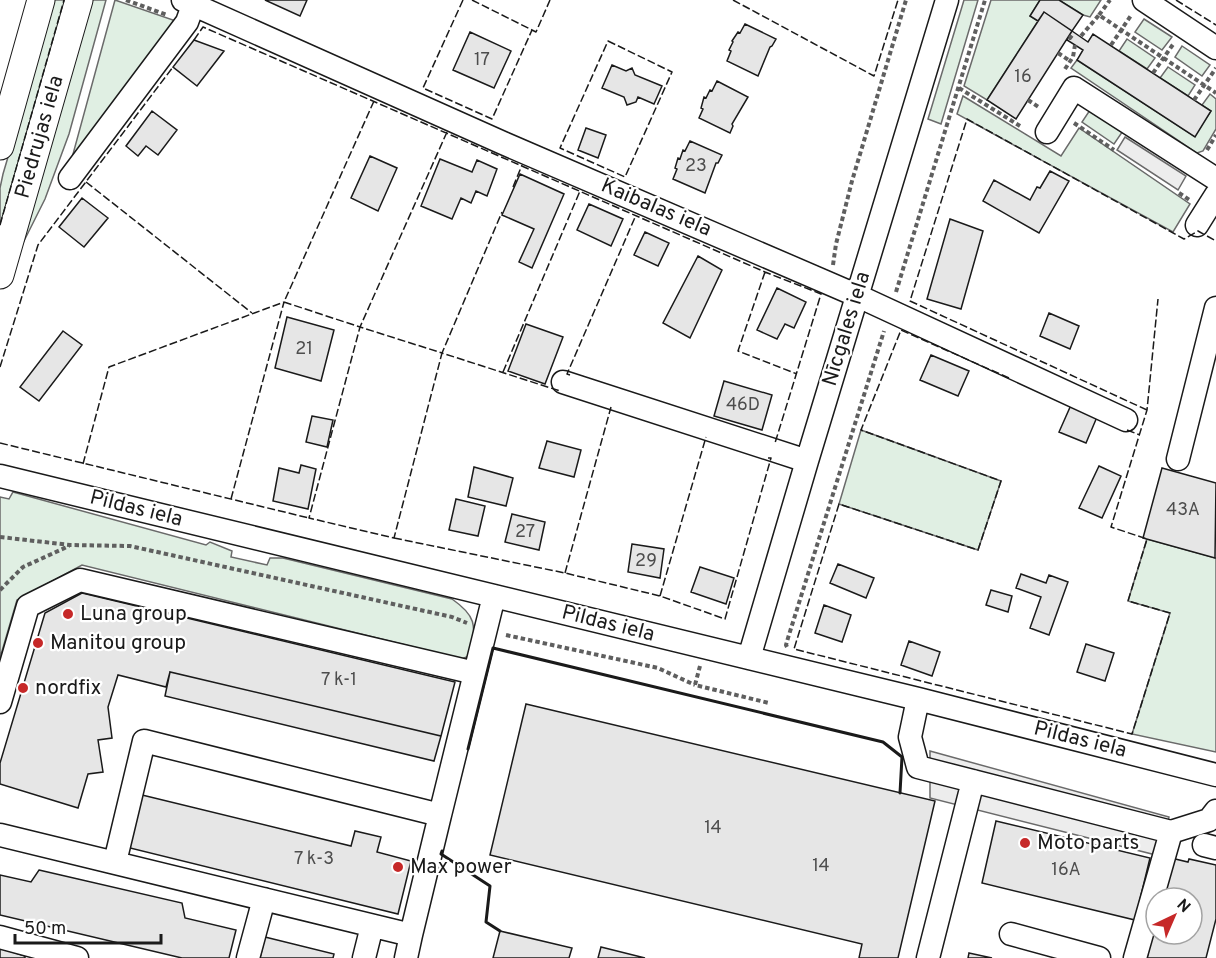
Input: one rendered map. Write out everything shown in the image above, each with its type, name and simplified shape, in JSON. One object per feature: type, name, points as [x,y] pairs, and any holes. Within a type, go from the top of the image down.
[{"type":"main road","name":"Piedrujas iela","points":[[0,146],[41,0]]},
{"type":"main road","name":"Piedrujas iela","points":[[0,274],[79,0]]},
{"type":"street","name":"Nīcgales iela","points":[[749,658],[947,0]]},
{"type":"street","name":"Kaibalas iela","points":[[191,1],[503,143],[891,310],[1126,420]]},
{"type":"street","points":[[70,178],[187,22],[191,1]]},
{"type":"street","points":[[1140,4],[1216,48]]},
{"type":"street","points":[[1047,132],[1050,111],[1074,88],[1216,179]]},
{"type":"street","points":[[1197,225],[1216,195]]},
{"type":"street","points":[[1179,459],[1216,308]]},
{"type":"street","points":[[563,382],[807,461]]},
{"type":"street","name":"Pildas iela","points":[[0,476],[918,699],[1216,775]]},
{"type":"street","points":[[0,702],[28,606],[80,580],[475,673]]},
{"type":"street","points":[[406,958],[494,596]]},
{"type":"street","points":[[918,699],[910,737],[918,767],[1171,832],[1209,820],[1216,811]]},
{"type":"street","points":[[115,862],[144,741],[440,815]]},
{"type":"street","points":[[928,958],[973,781]]},
{"type":"street","points":[[1135,958],[1171,832]]},
{"type":"street","points":[[0,835],[411,935]]},
{"type":"street","points":[[248,958],[264,899]]},
{"type":"street","points":[[364,958],[372,926]]},
{"type":"street","points":[[1011,934],[1100,958]]},
{"type":"street","points":[[0,937],[63,956]]},
{"type":"path","points":[[831,284],[836,244],[852,181],[906,0]]},
{"type":"path","points":[[788,638],[985,0]]},
{"type":"path","points":[[1081,36],[1110,0]]},
{"type":"path","points":[[1111,45],[1140,4]]},
{"type":"path","points":[[1099,15],[1216,93]]},
{"type":"path","points":[[1153,74],[1178,37]]},
{"type":"path","points":[[1065,70],[1075,45]]},
{"type":"path","points":[[1058,53],[1070,62]]},
{"type":"path","points":[[1194,99],[1216,67]]},
{"type":"path","points":[[959,88],[1020,126]]},
{"type":"path","points":[[1028,100],[1114,150]]},
{"type":"path","points":[[1202,159],[1216,135]]},
{"type":"path","points":[[0,537],[70,545],[130,546],[452,617],[485,630],[658,668],[695,684],[769,703]]},
{"type":"path","points":[[0,590],[23,567],[70,545]]},
{"type":"path","points":[[695,684],[705,647]]},
{"type":"green space","points":[[52,0],[66,0],[0,237],[0,188],[3,174]]},
{"type":"green space","points":[[90,0],[106,0],[69,134],[45,199],[18,253]]},
{"type":"green space","points":[[115,0],[173,20],[174,30],[81,153],[73,154]]},
{"type":"green space","points":[[964,0],[978,0],[941,124],[928,119]]},
{"type":"green space","points":[[991,0],[1040,0],[1030,16],[1038,21],[987,100],[964,86]]},
{"type":"green space","points":[[1059,0],[1101,0],[1090,17]]},
{"type":"green space","points":[[1144,19],[1172,37],[1162,50],[1135,32]]},
{"type":"green space","points":[[1127,39],[1155,58],[1147,69],[1119,51]]},
{"type":"green space","points":[[1182,46],[1210,65],[1202,76],[1175,57]]},
{"type":"green space","points":[[1077,60],[1194,136],[1211,111],[1202,105],[1210,94],[1216,99],[1216,129],[1203,151],[1197,153],[1071,68]]},
{"type":"green space","points":[[1168,67],[1195,85],[1188,96],[1160,78]]},
{"type":"green space","points":[[963,96],[1061,156],[1079,128],[1190,204],[1173,232],[957,114]]},
{"type":"green space","points":[[1092,107],[1125,128],[1114,144],[1082,122]]},
{"type":"green space","points":[[861,430],[1001,481],[978,550],[839,504]]},
{"type":"green space","points":[[13,492],[206,545],[210,542],[232,551],[231,557],[267,565],[270,558],[283,558],[452,599],[466,611],[473,623],[471,655],[462,659],[82,565],[17,600],[0,658],[0,497],[9,499]]},
{"type":"green space","points":[[1147,539],[1216,558],[1216,752],[1132,734],[1170,613],[1128,601]]},
{"type":"shaded area","points":[[1125,137],[1186,176],[1178,190],[1117,150]]},
{"type":"shaded area","points":[[930,751],[1169,817],[1160,856],[930,798]]},
{"type":"building","points":[[265,0],[307,0],[300,16]]},
{"type":"building","points":[[1040,0],[1059,0],[1083,15],[1072,31],[1044,12],[1038,21],[1030,16]]},
{"type":"building","points":[[1044,12],[1072,31],[1016,119],[987,100]]},
{"type":"building","points":[[745,24],[776,39],[770,47],[758,76],[727,61],[732,41]]},
{"type":"building","points":[[1072,31],[1088,42],[1093,34],[1211,111],[1195,137],[1077,60],[1083,50],[1067,40]]},
{"type":"building","points":[[470,32],[511,51],[494,88],[453,70]]},
{"type":"building","points":[[194,40],[224,51],[197,86],[173,67]]},
{"type":"building","points":[[612,65],[626,71],[632,68],[635,75],[662,86],[654,104],[638,97],[636,102],[627,105],[624,97],[602,88]]},
{"type":"building","points":[[717,81],[748,97],[732,124],[730,133],[699,118],[703,109],[701,108],[704,97],[706,98],[710,90],[712,91]]},
{"type":"building","points":[[152,111],[177,130],[158,155],[146,146],[138,156],[126,146]]},
{"type":"building","points":[[586,128],[606,135],[598,158],[578,150]]},
{"type":"building","points":[[690,141],[722,155],[716,163],[705,193],[673,179],[678,158],[680,159]]},
{"type":"building","points":[[370,156],[397,168],[378,211],[351,198]]},
{"type":"building","points":[[440,159],[472,172],[477,160],[497,169],[487,196],[476,191],[471,203],[461,198],[452,219],[421,206]]},
{"type":"building","points":[[1050,171],[1069,181],[1039,233],[983,201],[994,180],[1030,200]]},
{"type":"building","points":[[520,174],[564,194],[532,268],[519,262],[534,229],[502,215]]},
{"type":"building","points":[[82,198],[108,218],[84,247],[59,227]]},
{"type":"building","points":[[589,204],[623,219],[611,246],[577,230]]},
{"type":"building","points":[[950,219],[983,231],[961,309],[927,299]]},
{"type":"building","points":[[645,232],[669,243],[658,266],[634,255]]},
{"type":"building","points":[[698,256],[722,270],[690,338],[663,323]]},
{"type":"building","points":[[777,288],[806,302],[794,328],[785,324],[777,339],[757,330]]},
{"type":"building","points":[[1049,313],[1079,326],[1070,349],[1040,336]]},
{"type":"building","points":[[287,317],[334,330],[321,381],[275,368]]},
{"type":"building","points":[[526,324],[563,337],[545,384],[508,371]]},
{"type":"building","points":[[63,331],[82,345],[39,401],[20,387]]},
{"type":"building","points":[[931,355],[969,371],[958,396],[920,380]]},
{"type":"building","points":[[724,381],[772,395],[762,430],[714,416]]},
{"type":"building","points":[[1071,405],[1097,417],[1086,443],[1059,432]]},
{"type":"building","points":[[312,416],[333,420],[327,447],[306,442]]},
{"type":"building","points":[[547,441],[581,450],[574,477],[539,468]]},
{"type":"building","points":[[301,465],[316,469],[308,509],[273,501],[279,468],[299,473]]},
{"type":"building","points":[[1099,466],[1121,476],[1102,518],[1079,508]]},
{"type":"building","points":[[474,467],[513,478],[506,506],[468,497]]},
{"type":"building","points":[[1162,468],[1216,483],[1215,558],[1143,538]]},
{"type":"building","points":[[456,499],[485,506],[478,536],[449,530]]},
{"type":"building","points":[[512,514],[545,522],[539,550],[505,542]]},
{"type":"building","points":[[632,544],[664,549],[660,578],[628,572]]},
{"type":"building","points":[[838,564],[874,578],[866,598],[830,583]]},
{"type":"building","points":[[700,567],[734,578],[726,604],[691,592]]},
{"type":"building","points":[[1021,574],[1046,583],[1049,575],[1068,582],[1049,635],[1030,628],[1041,597],[1016,588]]},
{"type":"building","points":[[991,590],[1012,596],[1008,612],[986,605]]},
{"type":"building","points":[[82,593],[455,682],[441,736],[170,672],[166,687],[118,675],[108,707],[112,738],[98,740],[103,772],[88,774],[78,808],[0,784],[0,763],[45,613]]},
{"type":"building","points":[[824,605],[851,615],[842,642],[815,633]]},
{"type":"building","points":[[909,641],[940,652],[932,676],[901,665]]},
{"type":"building","points":[[1086,644],[1114,653],[1105,681],[1077,672]]},
{"type":"building","points":[[170,672],[441,736],[434,761],[165,696]]},
{"type":"building","points":[[526,704],[935,801],[898,958],[859,958],[862,944],[490,855]]},
{"type":"building","points":[[138,794],[351,846],[355,831],[381,837],[377,852],[411,861],[398,914],[126,847]]},
{"type":"building","points":[[996,821],[1150,858],[1135,920],[982,883]]},
{"type":"building","points":[[1171,858],[1216,865],[1216,919],[1206,958],[1147,958],[1150,946],[1204,946],[1204,886],[1164,886]]},
{"type":"building","points":[[39,870],[182,903],[185,918],[236,930],[229,958],[182,958],[0,915],[0,875],[31,882]]},
{"type":"building","points":[[500,931],[572,948],[569,958],[493,958]]},
{"type":"building","points":[[265,937],[334,954],[333,958],[260,958]]},
{"type":"building","points":[[601,947],[645,958],[598,958]]},
{"type":"building","points":[[0,948],[25,956],[25,958],[0,958]]},
{"type":"building","points":[[969,953],[992,958],[968,958]]},
{"type":"fence","points":[[0,225],[64,0]]},
{"type":"fence","points":[[463,0],[423,88],[492,119],[532,30]]},
{"type":"fence","points":[[472,0],[536,32],[550,0]]},
{"type":"fence","points":[[733,0],[874,76],[898,0]]},
{"type":"fence","points":[[1176,0],[1216,25]]},
{"type":"fence","points":[[194,40],[203,27],[765,272],[821,294],[775,443]]},
{"type":"fence","points":[[608,41],[672,72],[625,177],[560,148],[608,41]]},
{"type":"fence","points":[[0,367],[38,245],[173,67]]},
{"type":"fence","points":[[374,101],[284,302],[360,327],[309,518],[394,538],[442,353],[560,391]]},
{"type":"fence","points":[[1147,410],[910,301],[967,119],[1184,239],[1198,231],[1216,241]]},
{"type":"fence","points":[[447,132],[360,327],[442,353],[502,212]]},
{"type":"fence","points":[[513,187],[522,165]]},
{"type":"fence","points":[[86,182],[252,313]]},
{"type":"fence","points":[[503,372],[580,191]]},
{"type":"fence","points":[[570,375],[567,374],[636,215]]},
{"type":"fence","points":[[765,272],[738,351],[797,374]]},
{"type":"fence","points":[[1009,378],[901,330],[861,430],[1001,481],[978,550],[839,504],[794,649],[1132,734],[1170,613],[1128,601],[1147,539],[1111,527],[1147,410],[1158,299]]},
{"type":"fence","points":[[83,464],[109,367],[284,302]]},
{"type":"fence","points":[[231,499],[284,302]]},
{"type":"fence","points":[[565,573],[611,407]]},
{"type":"fence","points":[[1127,430],[1140,435]]},
{"type":"fence","points":[[660,596],[706,437]]},
{"type":"fence","points":[[0,443],[309,518]]},
{"type":"fence","points":[[394,538],[565,573],[660,596],[725,619],[771,458],[768,458]]},
{"type":"wall","points":[[468,749],[493,648],[883,742],[902,757],[900,793]]},
{"type":"wall","points":[[442,851],[441,854],[490,886],[486,922],[500,931]]},
{"type":"place","name":"Luna group","points":[[68,614]]},
{"type":"place","name":"Manitou group","points":[[38,643]]},
{"type":"place","name":"nordfix","points":[[23,688]]},
{"type":"place","name":"Moto parts","points":[[1025,843]]},
{"type":"place","name":"Max power","points":[[398,867]]}]
